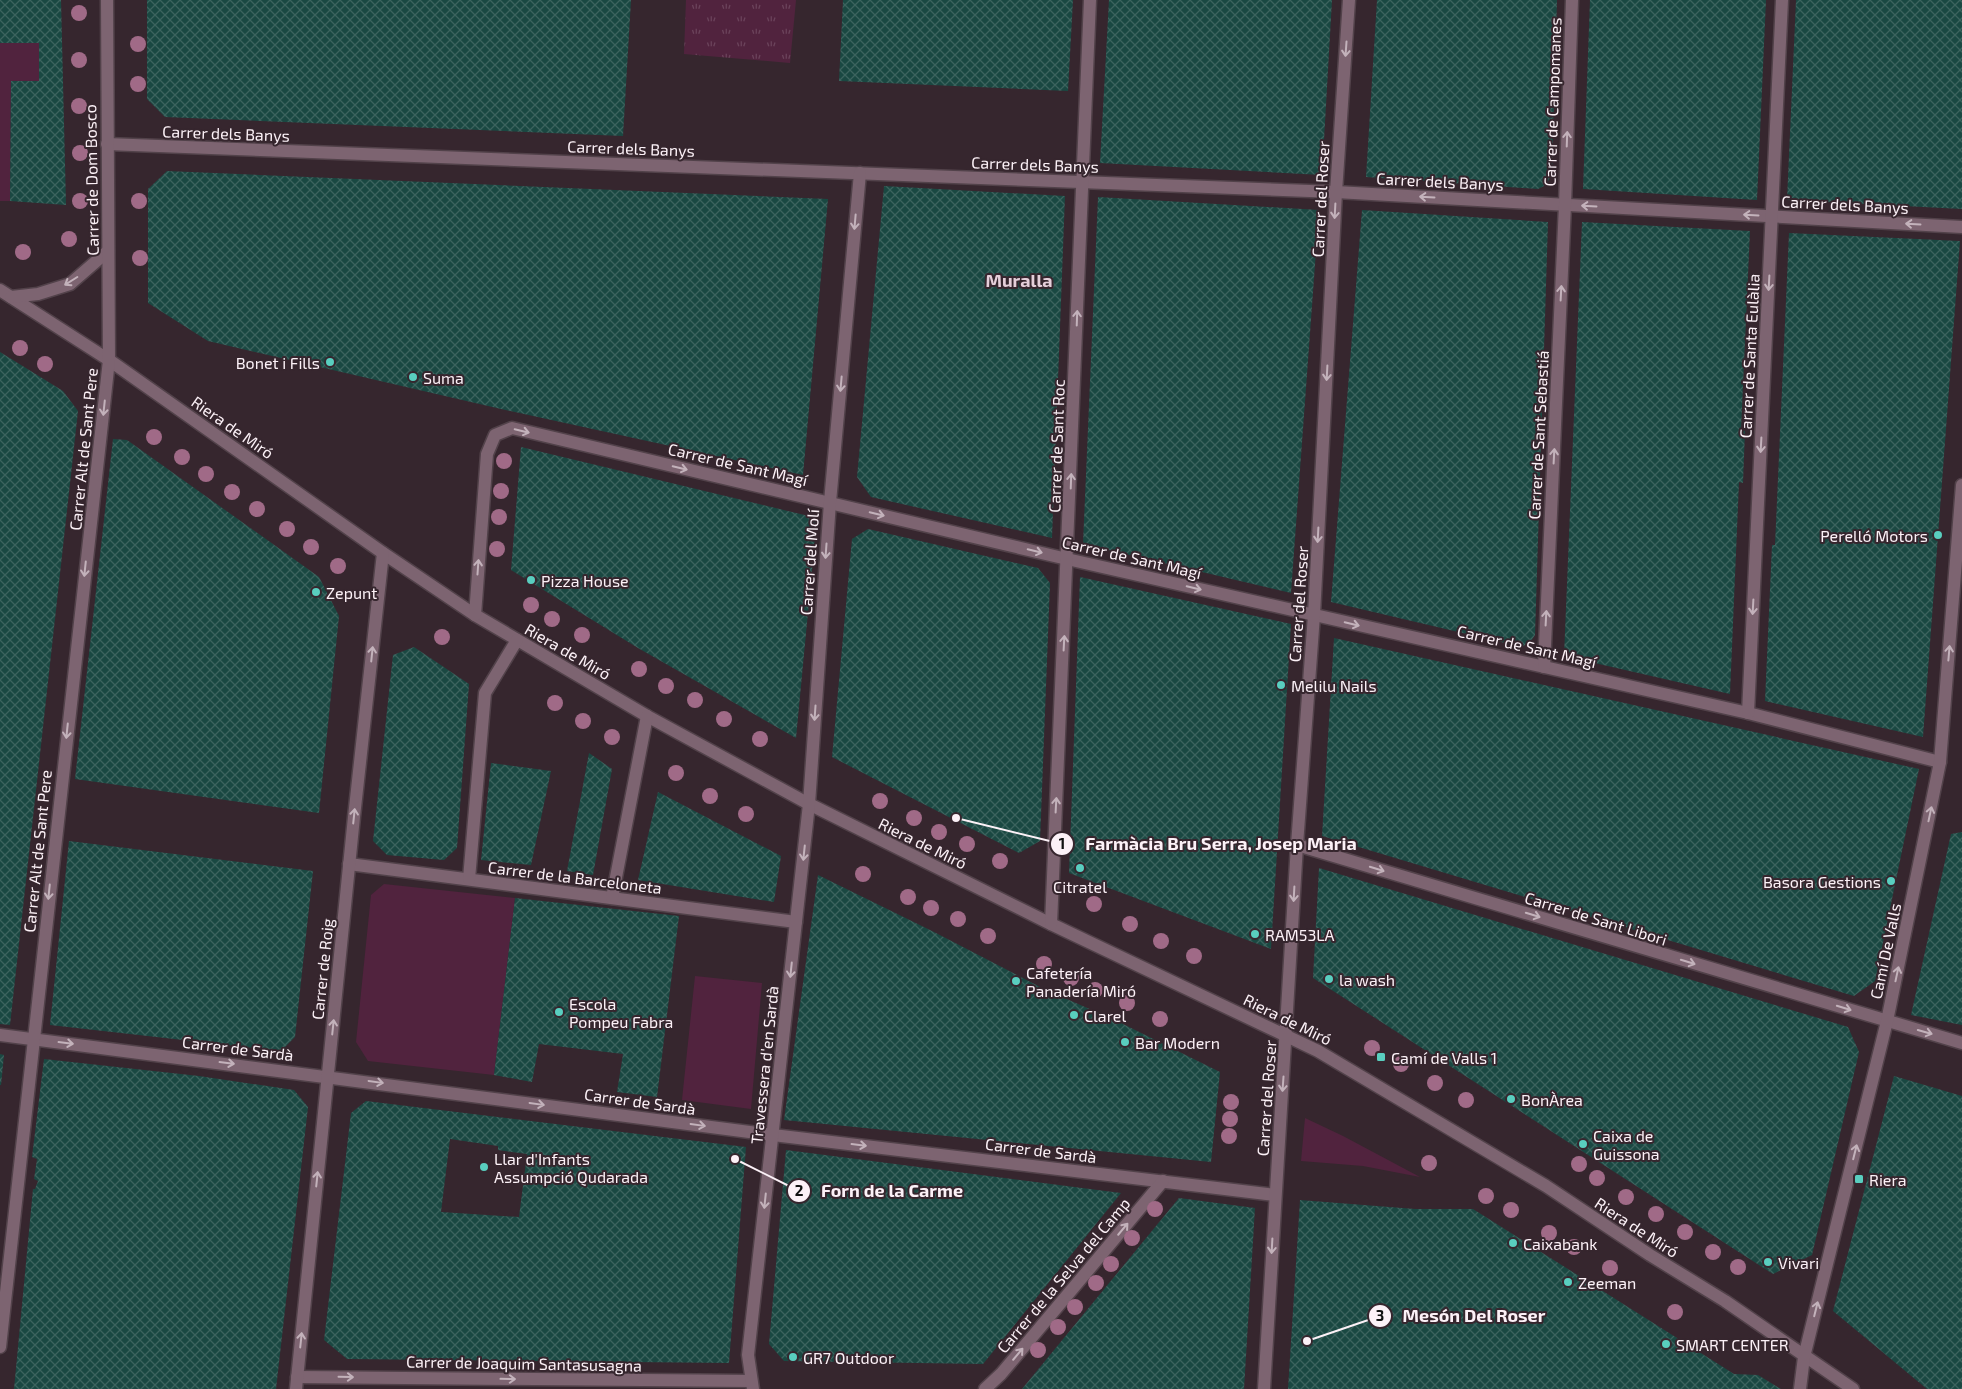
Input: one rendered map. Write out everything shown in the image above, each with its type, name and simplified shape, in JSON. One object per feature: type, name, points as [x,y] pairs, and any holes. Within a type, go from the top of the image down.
[{"type":"street","name":"Carrer de Dom Bosco","points":[[107,0],[109,360]]},
{"type":"street","name":"Carrer de Sant Roc","points":[[1051,924],[1068,559],[1090,0]]},
{"type":"street","name":"Carrer del Roser","points":[[1264,1389],[1297,845],[1314,615],[1336,192],[1349,0]]},
{"type":"street","name":"Carrer de Campomanes","points":[[1565,205],[1572,0]]},
{"type":"street","name":"Carrer de Santa Eulàlia","points":[[1748,713],[1782,0]]},
{"type":"street","name":"Carrer dels Banys","points":[[107,144],[1336,192],[1962,227]]},
{"type":"street","name":"Carrer del Molí","points":[[809,804],[830,502],[860,173]]},
{"type":"street","name":"Carrer de Sant Sebastiá","points":[[1544,666],[1565,205]]},
{"type":"street","points":[[5,293],[38,294],[70,284],[108,251]]},
{"type":"street","name":"Riera de Miró","points":[[5,293],[109,360],[382,553],[474,615],[647,716],[809,804],[1051,924],[1326,1055],[1546,1186],[1650,1255],[1725,1301],[1853,1389]]},
{"type":"street","name":"Carrer Alt de Sant Pere","points":[[0,1347],[109,360]]},
{"type":"street","name":"Carrer de Sant Magí","points":[[474,615],[487,454],[495,435],[512,428],[1068,559],[1748,713],[1940,762]]},
{"type":"street","name":"Camí De Valls","points":[[1800,1389],[1804,1356],[1887,1021],[1940,762],[1962,485]]},
{"type":"street","name":"Carrer de Roig","points":[[296,1383],[382,553]]},
{"type":"street","points":[[469,880],[485,693],[517,640]]},
{"type":"street","points":[[612,898],[647,716]]},
{"type":"street","name":"Travessera d'en Sardà","points":[[752,1385],[748,1355],[809,804]]},
{"type":"street","name":"Carrer de Sant Libori","points":[[1297,845],[1962,1043]]},
{"type":"street","name":"Carrer de la Barceloneta","points":[[349,864],[796,922]]},
{"type":"street","name":"Carrer de Sardà","points":[[0,1035],[773,1135],[1275,1195]]},
{"type":"street","name":"Carrer de la Selva del Camp","points":[[985,1389],[1001,1374],[1163,1181]]},
{"type":"street","name":"Carrer de Joaquim Santasusagna","points":[[296,1383],[752,1385]]},
{"type":"green space","points":[[686,0],[796,0],[790,63],[684,54]]},
{"type":"green space","points":[[0,43],[39,43],[39,81],[11,81],[10,201],[0,201]]},
{"type":"green space","points":[[384,884],[515,898],[494,1075],[368,1061],[356,1042],[371,895]]},
{"type":"green space","points":[[695,976],[762,983],[751,1109],[682,1100]]},
{"type":"green space","points":[[1305,1118],[1420,1177],[1363,1166],[1301,1161]]},
{"type":"building","points":[[0,0],[61,0],[66,205],[10,201],[11,81],[39,81],[39,43],[0,43]]},
{"type":"building","points":[[147,0],[631,0],[623,136],[165,117],[147,99]]},
{"type":"building","points":[[843,0],[1073,0],[1068,91],[839,81]]},
{"type":"building","points":[[1109,0],[1332,0],[1322,175],[1100,163]]},
{"type":"building","points":[[1377,0],[1557,0],[1552,174],[1546,185],[1538,189],[1366,177]]},
{"type":"building","points":[[1590,0],[1766,0],[1757,200],[1583,189]]},
{"type":"building","points":[[1796,0],[1962,0],[1962,209],[1787,200]]},
{"type":"building","points":[[167,171],[828,199],[803,475],[501,409],[208,341],[148,303],[148,189]]},
{"type":"building","points":[[884,186],[1065,196],[1052,538],[871,497],[857,477]]},
{"type":"building","points":[[1098,197],[1319,210],[1291,593],[1083,544]]},
{"type":"building","points":[[1362,210],[1548,222],[1535,635],[1531,641],[1522,647],[1331,602]]},
{"type":"building","points":[[1582,222],[1750,231],[1741,430],[1745,431],[1743,483],[1739,482],[1730,694],[1564,656]]},
{"type":"building","points":[[1789,233],[1960,241],[1923,737],[1765,701],[1772,545],[1775,545]]},
{"type":"building","points":[[0,352],[63,391],[78,411],[10,1025],[0,1024]]},
{"type":"building","points":[[113,439],[127,440],[319,577],[339,616],[319,813],[75,779]]},
{"type":"building","points":[[521,447],[817,518],[796,738],[638,648],[511,570]]},
{"type":"building","points":[[868,529],[1038,568],[1050,583],[1040,841],[1019,853],[832,757],[852,539]]},
{"type":"building","points":[[1080,577],[1291,624],[1271,949],[1069,873]]},
{"type":"building","points":[[1334,638],[1919,769],[1875,981],[1854,996],[1322,836]]},
{"type":"building","points":[[414,647],[469,684],[457,848],[444,860],[387,855],[373,841],[393,655]]},
{"type":"building","points":[[589,753],[612,769],[593,875],[567,871]]},
{"type":"building","points":[[491,763],[551,771],[531,865],[481,860]]},
{"type":"building","points":[[658,792],[781,856],[774,902],[638,880]]},
{"type":"building","points":[[1962,832],[1962,1025],[1911,1015],[1951,834]]},
{"type":"building","points":[[69,841],[313,871],[295,1037],[281,1051],[50,1025]]},
{"type":"building","points":[[1319,868],[1848,1027],[1859,1052],[1812,1255],[1773,1274],[1313,978]]},
{"type":"building","points":[[818,875],[1044,989],[1119,1022],[1220,1072],[1211,1162],[784,1120]]},
{"type":"building","points":[[515,898],[679,916],[657,1097],[617,1092],[623,1054],[539,1044],[532,1082],[494,1075]]},
{"type":"building","points":[[0,1054],[4,1055],[1,1085],[0,1085]]},
{"type":"building","points":[[44,1059],[199,1076],[294,1090],[308,1107],[276,1389],[14,1389],[33,1189],[35,1189],[38,1181],[34,1179],[37,1159],[32,1157]]},
{"type":"building","points":[[1894,1076],[1962,1096],[1962,1389],[1927,1389],[1833,1311]]},
{"type":"building","points":[[366,1101],[746,1147],[729,1363],[347,1359],[324,1340],[351,1113]],"holes":[[[450,1139],[498,1146],[498,1150],[527,1154],[519,1217],[441,1212]]]},
{"type":"building","points":[[786,1150],[1121,1193],[983,1364],[784,1361],[769,1344]]},
{"type":"building","points":[[1179,1198],[1255,1208],[1244,1389],[1022,1389]]},
{"type":"building","points":[[1300,1200],[1415,1209],[1473,1209],[1734,1374],[1758,1375],[1781,1389],[1288,1389]]},
{"type":"place","name":"Bonet i Fills","points":[[330,362]]},
{"type":"place","name":"Suma","points":[[413,377]]},
{"type":"place","name":"Perelló Motors","points":[[1938,535]]},
{"type":"place","name":"Pizza House","points":[[531,580]]},
{"type":"place","name":"Zepunt","points":[[316,592]]},
{"type":"place","name":"Melilu Nails","points":[[1281,685]]},
{"type":"place","name":"Farmàcia Bru Serra, Josep Maria","points":[[956,818]]},
{"type":"place","name":"Citratel","points":[[1080,868]]},
{"type":"place","name":"Basora Gestions","points":[[1891,881]]},
{"type":"place","name":"RAM53LA","points":[[1255,934]]},
{"type":"place","name":"la wash","points":[[1329,979]]},
{"type":"place","name":"Cafetería Panadería Miró","points":[[1016,981]]},
{"type":"place","name":"Escola Pompeu Fabra","points":[[559,1012]]},
{"type":"place","name":"Clarel","points":[[1074,1015]]},
{"type":"place","name":"Bar Modern","points":[[1125,1042]]},
{"type":"place","name":"Camí de Valls 1","points":[[1381,1057]]},
{"type":"place","name":"BonÀrea","points":[[1511,1099]]},
{"type":"place","name":"Caixa de Guissona","points":[[1583,1144]]},
{"type":"place","name":"Forn de la Carme","points":[[735,1159]]},
{"type":"place","name":"Llar d'Infants Assumpció Qudarada","points":[[484,1167]]},
{"type":"place","name":"Riera","points":[[1859,1179]]},
{"type":"place","name":"Caixabank","points":[[1513,1243]]},
{"type":"place","name":"Vivari","points":[[1768,1262]]},
{"type":"place","name":"Zeeman","points":[[1568,1282]]},
{"type":"place","name":"Mesón Del Roser","points":[[1307,1341]]},
{"type":"place","name":"SMART CENTER","points":[[1666,1344]]},
{"type":"place","name":"GR7 Outdoor","points":[[793,1357]]},
{"type":"district","name":"Muralla","points":[[1019,280]]}]
